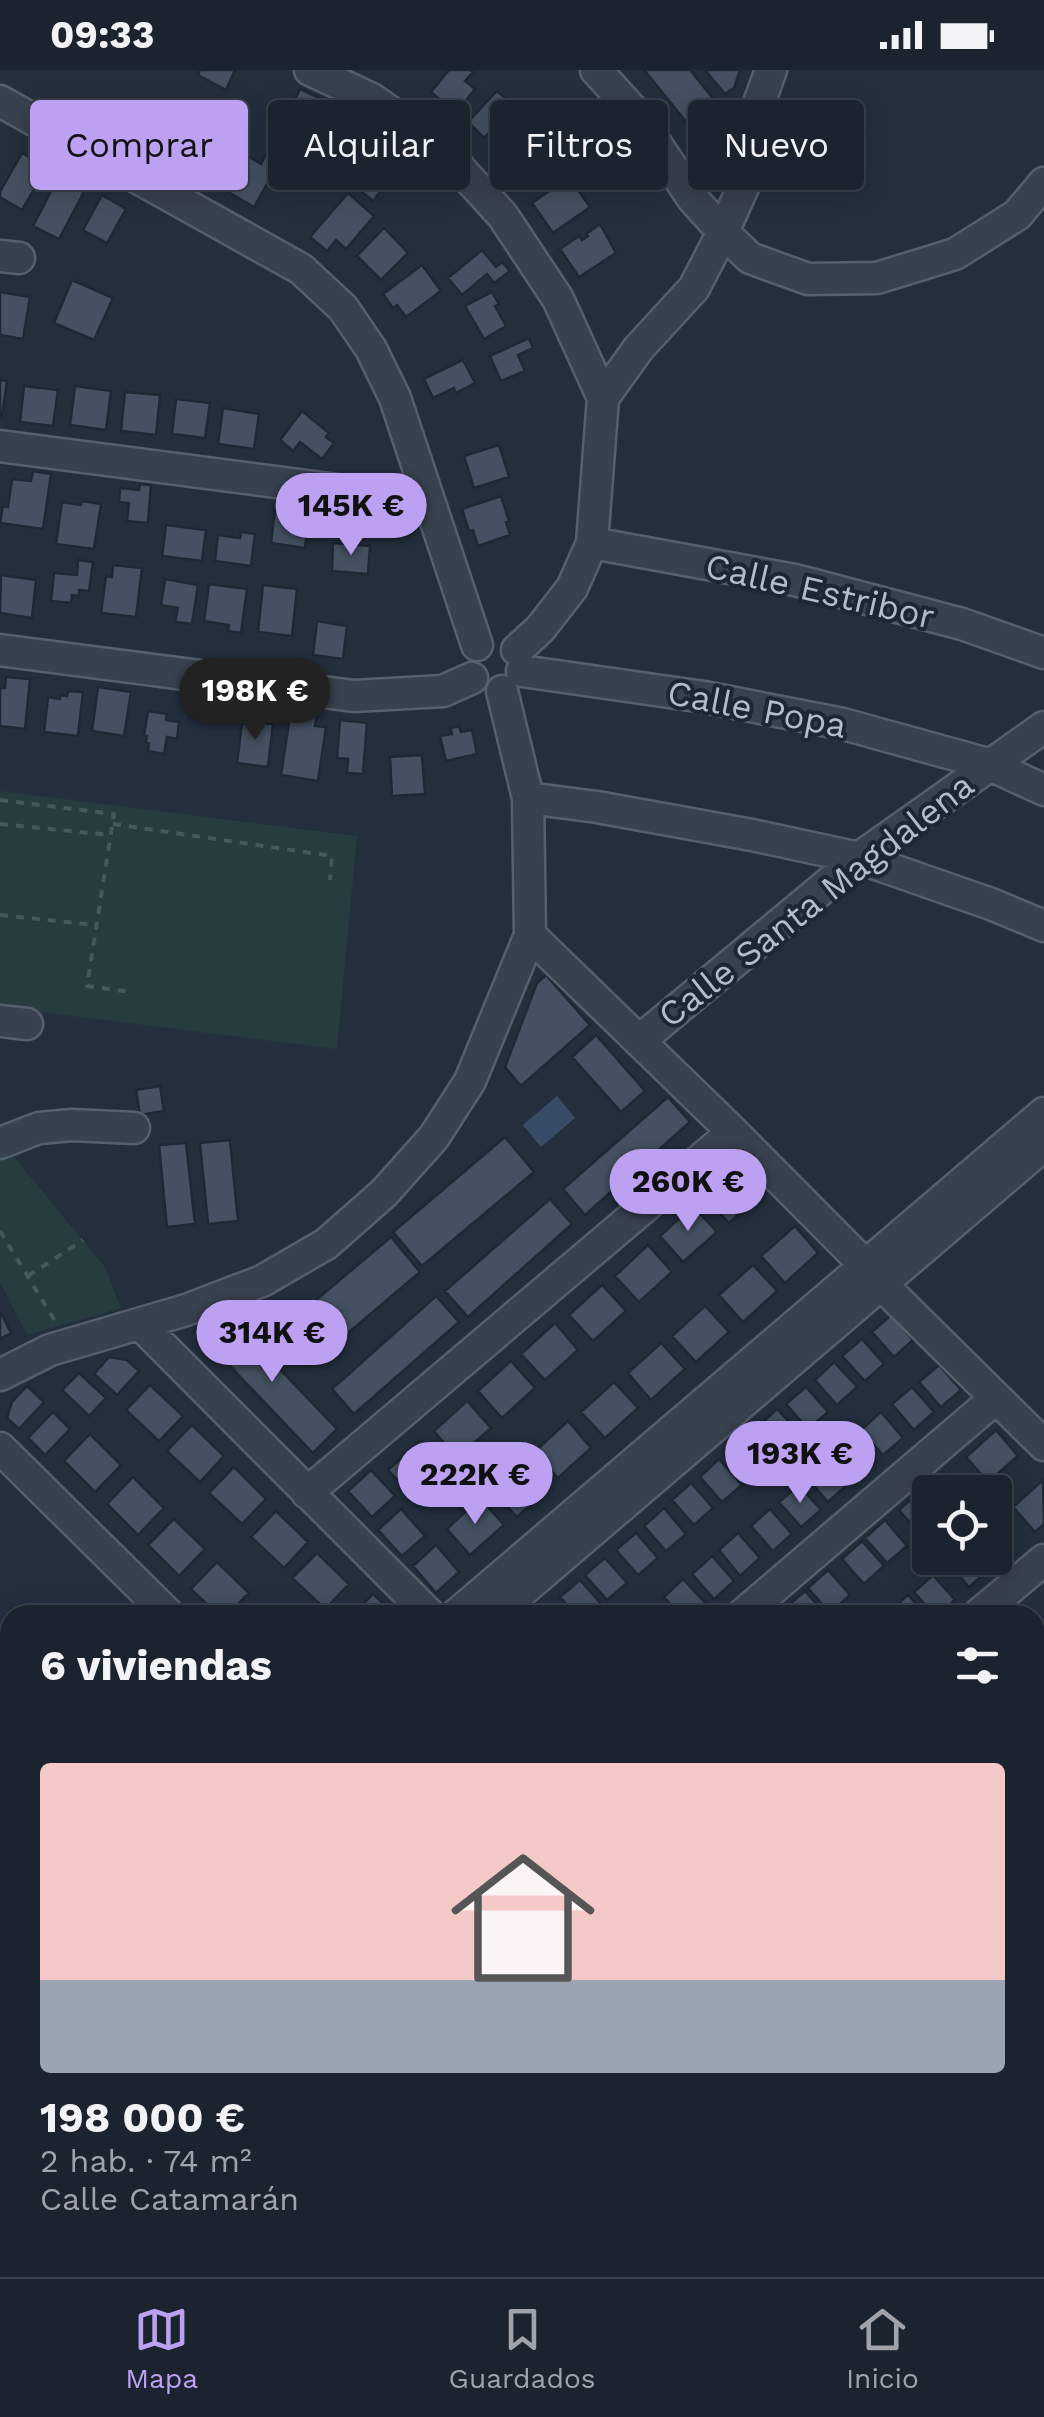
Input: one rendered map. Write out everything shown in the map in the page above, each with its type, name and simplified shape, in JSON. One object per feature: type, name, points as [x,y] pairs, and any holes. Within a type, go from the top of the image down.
[{"type":"street","points":[[0,1375],[50,1350],[186,1310],[262,1281],[326,1244],[384,1193],[434,1137],[470,1081],[530,936],[528,798],[513,671],[508,640],[490,638],[478,645],[468,665],[472,678],[488,691],[513,671],[572,588],[592,543],[602,398],[558,299],[503,216],[441,148],[372,99],[310,70]]},
{"type":"street","points":[[596,70],[636,114],[693,200],[750,258],[808,279],[876,278],[955,254],[1017,216],[1044,183]]},
{"type":"street","points":[[602,398],[638,349],[694,288],[724,232],[744,185],[754,114],[772,70]]},
{"type":"street","points":[[0,100],[301,268],[343,308],[372,349],[395,398],[478,645]]},
{"type":"street","points":[[0,446],[429,502]]},
{"type":"street","name":"Calle Estribor","points":[[592,543],[794,580],[962,624],[1044,653]]},
{"type":"street","points":[[0,650],[354,696],[443,691],[472,678]]},
{"type":"street","name":"Calle Popa","points":[[513,671],[704,697],[843,724],[988,764],[1044,790]]},
{"type":"street","name":"Calle Santa Magdalena","points":[[639,1041],[859,858],[1044,726]]},
{"type":"street","points":[[528,798],[752,834],[859,858],[1044,926]]},
{"type":"street","points":[[530,936],[1044,1444]]},
{"type":"street","points":[[505,1605],[873,1275],[1044,1113]]},
{"type":"street","points":[[0,1143],[39,1128],[56,1126],[134,1128]]},
{"type":"street","points":[[307,1493],[732,1132]]},
{"type":"street","points":[[468,1605],[873,1275],[1044,1145]]},
{"type":"street","points":[[140,1324],[420,1605]]},
{"type":"street","points":[[754,1605],[996,1398]]},
{"type":"street","points":[[0,1448],[158,1605]]},
{"type":"street","points":[[990,1605],[1044,1560]]},
{"type":"path","points":[[0,800],[114,814],[87,986],[131,992]]},
{"type":"path","points":[[0,824],[26,830],[111,836]]},
{"type":"path","points":[[113,824],[332,856],[330,880]]},
{"type":"path","points":[[14,916],[15,906]]},
{"type":"path","points":[[0,914],[96,925]]},
{"type":"path","points":[[0,1231],[70,1344]]},
{"type":"path","points":[[28,1276],[84,1240]]},
{"type":"green space","points":[[0,791],[357,836],[337,1049],[0,1007]]},
{"type":"green space","points":[[9,1151],[105,1267],[121,1308],[27,1335],[0,1282],[0,1152]]},
{"type":"water","points":[[557,1096],[575,1118],[541,1147],[523,1125]]},
{"type":"building","points":[[200,70],[235,70],[226,90],[198,75]]},
{"type":"building","points":[[449,70],[473,72],[465,81],[475,89],[466,100],[441,100],[431,92]]},
{"type":"building","points":[[644,70],[690,70],[714,100],[688,100],[688,124]]},
{"type":"building","points":[[705,70],[740,70],[734,88],[725,94]]},
{"type":"building","points":[[300,89],[324,100],[295,100]]},
{"type":"building","points":[[497,91],[507,100],[490,100],[490,132],[484,138],[470,120]]},
{"type":"building","points":[[22,153],[30,157],[30,190],[34,190],[22,210],[0,197]]},
{"type":"building","points":[[266,155],[268,182],[254,207],[225,190],[248,190],[248,156],[261,164]]},
{"type":"building","points":[[52,190],[85,190],[59,239],[33,226]]},
{"type":"building","points":[[359,190],[382,190],[373,201]]},
{"type":"building","points":[[550,190],[578,190],[590,207],[553,233],[532,203]]},
{"type":"building","points":[[348,193],[374,216],[346,249],[336,240],[327,251],[310,237]]},
{"type":"building","points":[[102,195],[126,209],[107,243],[83,230]]},
{"type":"building","points":[[600,224],[616,253],[579,277],[560,249],[579,236],[582,240]]},
{"type":"building","points":[[384,228],[408,253],[381,280],[357,256]]},
{"type":"building","points":[[482,250],[496,267],[502,262],[510,271],[494,283],[487,274],[462,295],[448,278]]},
{"type":"building","points":[[422,265],[441,291],[406,317],[383,294]]},
{"type":"building","points":[[72,280],[113,298],[94,340],[54,323]]},
{"type":"building","points":[[0,292],[30,297],[23,339],[0,335]]},
{"type":"building","points":[[492,292],[506,326],[484,339],[465,306]]},
{"type":"building","points":[[529,338],[533,348],[518,355],[525,371],[501,381],[490,356]]},
{"type":"building","points":[[463,360],[475,383],[456,393],[454,388],[433,398],[424,379]]},
{"type":"building","points":[[0,380],[7,381],[2,416],[0,416]]},
{"type":"building","points":[[24,386],[58,390],[53,426],[20,422]]},
{"type":"building","points":[[75,386],[111,391],[106,430],[70,425]]},
{"type":"building","points":[[125,392],[160,395],[156,435],[121,431]]},
{"type":"building","points":[[176,399],[210,403],[205,438],[172,434]]},
{"type":"building","points":[[223,408],[259,414],[254,449],[218,444]]},
{"type":"building","points":[[302,411],[329,433],[326,437],[334,443],[322,459],[300,442],[293,451],[280,440]]},
{"type":"building","points":[[499,445],[509,477],[474,488],[464,456]]},
{"type":"building","points":[[33,471],[51,474],[43,529],[0,523],[3,506],[8,507],[12,479],[31,481]]},
{"type":"building","points":[[140,484],[151,485],[148,523],[127,521],[129,503],[119,502],[120,488],[139,490]]},
{"type":"building","points":[[501,496],[510,535],[478,546],[462,509]]},
{"type":"building","points":[[82,501],[101,504],[94,549],[56,544],[62,502],[81,505]]},
{"type":"building","points":[[275,510],[309,514],[305,548],[271,543]]},
{"type":"building","points":[[166,525],[206,530],[202,561],[162,556]]},
{"type":"building","points":[[241,532],[255,534],[251,566],[215,561],[218,535],[240,538]]},
{"type":"building","points":[[333,543],[370,546],[368,574],[332,571]]},
{"type":"building","points":[[78,560],[93,562],[89,591],[79,590],[79,596],[72,595],[71,603],[51,601],[54,573],[77,575]]},
{"type":"building","points":[[113,565],[142,568],[136,617],[101,613],[106,576],[112,577]]},
{"type":"building","points":[[1,575],[36,580],[32,618],[0,613]]},
{"type":"building","points":[[165,579],[198,585],[192,624],[175,622],[178,608],[161,605]]},
{"type":"building","points":[[209,584],[247,589],[241,633],[228,631],[229,625],[204,621]]},
{"type":"building","points":[[263,585],[297,589],[292,636],[258,632]]},
{"type":"building","points":[[317,621],[347,626],[343,659],[313,655]]},
{"type":"building","points":[[6,677],[30,679],[25,729],[0,726],[0,688],[5,688]]},
{"type":"building","points":[[98,687],[131,692],[124,736],[92,731]]},
{"type":"building","points":[[68,691],[83,692],[78,736],[44,732],[48,697],[60,699]]},
{"type":"building","points":[[291,710],[317,714],[315,726],[326,727],[318,781],[281,775]]},
{"type":"building","points":[[148,711],[167,714],[166,720],[179,722],[177,739],[167,737],[164,754],[148,751],[149,743],[144,736]]},
{"type":"building","points":[[251,717],[273,724],[268,767],[237,763],[242,723],[251,725]]},
{"type":"building","points":[[340,720],[367,723],[363,774],[347,773],[348,759],[337,758]]},
{"type":"building","points":[[459,726],[461,732],[472,730],[477,754],[446,761],[440,736],[452,734],[450,728]]},
{"type":"building","points":[[422,755],[425,794],[392,796],[390,757]]},
{"type":"building","points":[[546,975],[590,1025],[521,1086],[505,1067],[537,983]]},
{"type":"building","points":[[596,1035],[645,1091],[621,1112],[572,1057]]},
{"type":"building","points":[[160,1086],[164,1111],[140,1115],[136,1090]]},
{"type":"building","points":[[668,1097],[690,1122],[585,1215],[563,1189]]},
{"type":"building","points":[[505,1137],[534,1172],[422,1266],[393,1232]]},
{"type":"building","points":[[230,1140],[238,1221],[208,1224],[200,1143]]},
{"type":"building","points":[[186,1143],[195,1224],[167,1227],[159,1145]]},
{"type":"building","points":[[739,1167],[762,1193],[729,1223],[705,1197]]},
{"type":"building","points":[[550,1199],[572,1224],[468,1317],[445,1291]]},
{"type":"building","points":[[693,1206],[717,1232],[683,1262],[660,1236]]},
{"type":"building","points":[[795,1226],[818,1253],[785,1283],[761,1256]]},
{"type":"building","points":[[391,1237],[420,1272],[309,1366],[279,1331]]},
{"type":"building","points":[[648,1245],[672,1272],[639,1302],[615,1276]]},
{"type":"building","points":[[753,1265],[777,1291],[743,1322],[719,1295]]},
{"type":"building","points":[[602,1285],[626,1311],[593,1341],[569,1315]]},
{"type":"building","points":[[436,1296],[459,1322],[354,1414],[332,1389]]},
{"type":"building","points":[[705,1306],[729,1332],[696,1362],[672,1336]]},
{"type":"building","points":[[0,1311],[11,1333],[0,1339]]},
{"type":"building","points":[[891,1315],[913,1340],[894,1357],[872,1332]]},
{"type":"building","points":[[230,1317],[337,1429],[313,1453],[206,1341]]},
{"type":"building","points":[[555,1323],[578,1350],[545,1380],[521,1354]]},
{"type":"building","points":[[862,1339],[884,1364],[865,1381],[842,1356]]},
{"type":"building","points":[[661,1343],[685,1369],[651,1400],[628,1373]]},
{"type":"building","points":[[109,1357],[127,1360],[139,1371],[117,1395],[94,1374]]},
{"type":"building","points":[[511,1361],[535,1388],[502,1418],[478,1391]]},
{"type":"building","points":[[834,1362],[857,1387],[837,1405],[815,1380]]},
{"type":"building","points":[[939,1365],[961,1390],[941,1407],[919,1382]]},
{"type":"building","points":[[79,1373],[106,1398],[89,1416],[62,1390]]},
{"type":"building","points":[[614,1382],[638,1408],[605,1438],[581,1412]]},
{"type":"building","points":[[150,1385],[183,1416],[159,1441],[126,1410]]},
{"type":"building","points":[[27,1386],[44,1402],[19,1429],[7,1418],[12,1402]]},
{"type":"building","points":[[806,1387],[828,1412],[808,1429],[786,1404]]},
{"type":"building","points":[[912,1387],[934,1412],[914,1430],[892,1404]]},
{"type":"building","points":[[467,1401],[491,1428],[457,1458],[434,1431]]},
{"type":"building","points":[[777,1409],[800,1434],[780,1452],[758,1427]]},
{"type":"building","points":[[53,1412],[70,1429],[45,1455],[28,1438]]},
{"type":"building","points":[[881,1412],[903,1438],[883,1455],[861,1430]]},
{"type":"building","points":[[568,1421],[591,1448],[558,1478],[534,1452]]},
{"type":"building","points":[[192,1425],[224,1456],[200,1482],[167,1451]]},
{"type":"building","points":[[996,1430],[1018,1456],[996,1475],[982,1475],[966,1457]]},
{"type":"building","points":[[90,1434],[121,1465],[95,1492],[64,1461]]},
{"type":"building","points":[[748,1435],[770,1460],[751,1477],[729,1452]]},
{"type":"building","points":[[854,1435],[876,1461],[856,1478],[834,1453]]},
{"type":"building","points":[[421,1440],[445,1466],[412,1496],[388,1470]]},
{"type":"building","points":[[719,1459],[742,1485],[722,1502],[700,1477]]},
{"type":"building","points":[[825,1460],[847,1485],[828,1502],[806,1477]]},
{"type":"building","points":[[526,1461],[550,1487],[517,1517],[493,1491]]},
{"type":"building","points":[[234,1467],[266,1499],[242,1524],[209,1493]]},
{"type":"building","points":[[371,1470],[395,1496],[372,1517],[348,1491]]},
{"type":"building","points":[[133,1477],[164,1508],[138,1535],[107,1504]]},
{"type":"building","points":[[1043,1480],[1044,1524],[1035,1532],[1013,1507]]},
{"type":"building","points":[[691,1483],[713,1508],[694,1525],[672,1500]]},
{"type":"building","points":[[799,1485],[821,1510],[801,1527],[779,1502]]},
{"type":"building","points":[[480,1498],[504,1525],[470,1555],[447,1529]]},
{"type":"building","points":[[912,1498],[912,1525],[899,1510]]},
{"type":"building","points":[[664,1508],[686,1534],[666,1551],[644,1526]]},
{"type":"building","points":[[401,1509],[425,1536],[402,1556],[378,1530]]},
{"type":"building","points":[[770,1509],[792,1534],[773,1551],[751,1526]]},
{"type":"building","points":[[276,1511],[308,1542],[284,1568],[251,1537]]},
{"type":"building","points":[[174,1519],[205,1549],[179,1576],[148,1545]]},
{"type":"building","points":[[885,1520],[907,1546],[887,1563],[865,1538]]},
{"type":"building","points":[[636,1533],[658,1558],[638,1575],[616,1550]]},
{"type":"building","points":[[738,1533],[760,1558],[740,1576],[719,1550]]},
{"type":"building","points":[[862,1541],[884,1566],[864,1584],[842,1559]]},
{"type":"building","points":[[436,1545],[459,1572],[436,1593],[413,1566]]},
{"type":"building","points":[[317,1553],[349,1584],[329,1605],[321,1605],[292,1578]]},
{"type":"building","points":[[712,1556],[734,1581],[714,1599],[692,1574]]},
{"type":"building","points":[[605,1558],[627,1583],[607,1600],[585,1575]]},
{"type":"building","points":[[217,1562],[249,1593],[237,1605],[208,1605],[191,1589]]},
{"type":"building","points":[[828,1570],[850,1595],[839,1605],[823,1605],[808,1588]]},
{"type":"building","points":[[933,1575],[955,1600],[949,1605],[925,1605],[914,1592]]},
{"type":"building","points":[[958,1575],[983,1575],[969,1587]]},
{"type":"building","points":[[683,1579],[706,1604],[671,1605],[664,1597]]},
{"type":"building","points":[[580,1580],[602,1605],[567,1605],[560,1597]]},
{"type":"building","points":[[805,1591],[817,1605],[789,1605]]},
{"type":"building","points":[[373,1594],[385,1605],[363,1605]]},
{"type":"building","points":[[908,1595],[917,1605],[896,1605]]}]
